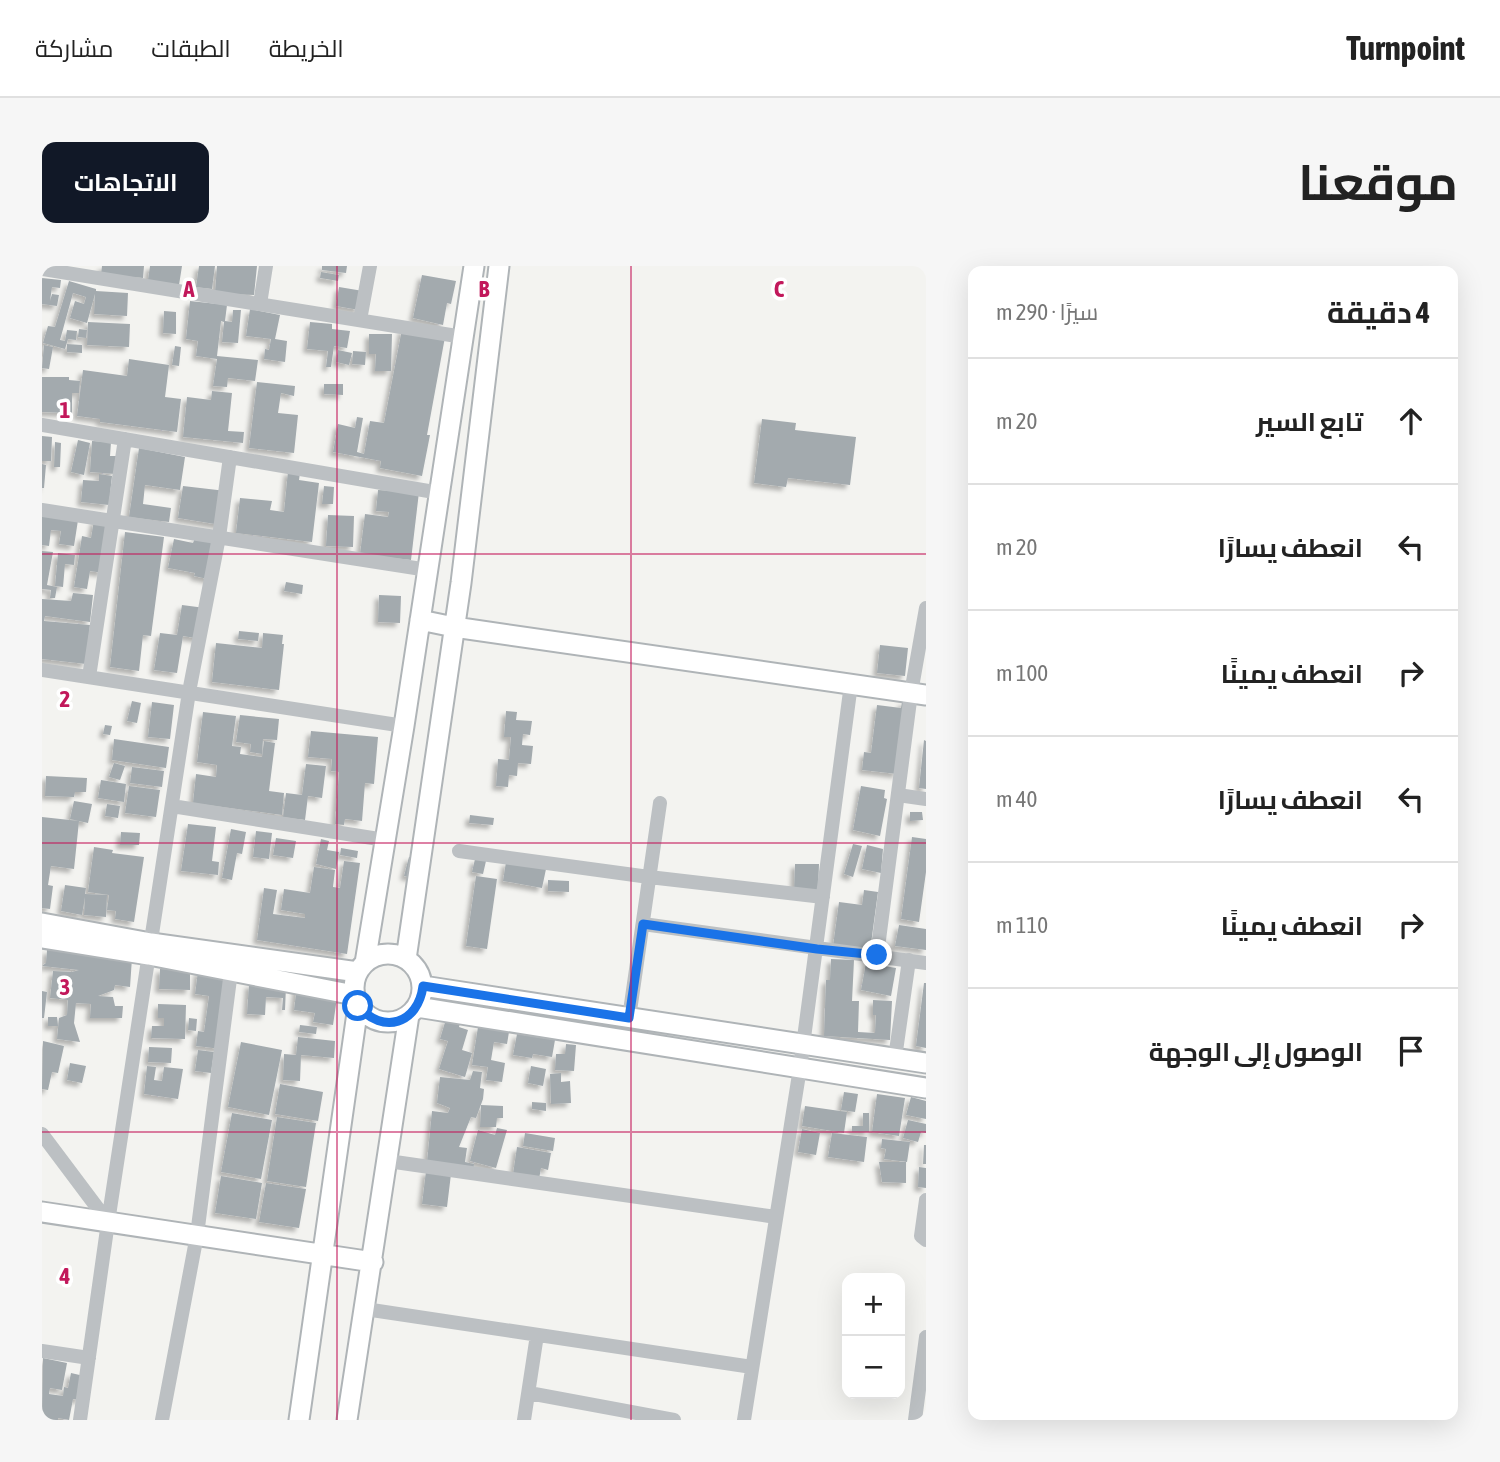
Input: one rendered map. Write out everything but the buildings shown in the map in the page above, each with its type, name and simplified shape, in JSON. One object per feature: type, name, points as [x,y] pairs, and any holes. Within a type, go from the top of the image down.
[{"type":"street","points":[[260,304],[266,266]]},
{"type":"street","points":[[360,320],[370,266]]},
{"type":"street","points":[[299,1420],[356,1000],[354,983],[361,968],[386,840],[474,266]]},
{"type":"street","points":[[406,959],[454,627],[499,266]]},
{"type":"street","points":[[42,269],[88,271],[260,304],[463,337]]},
{"type":"street","points":[[42,425],[440,493]]},
{"type":"street","points":[[89,677],[125,439]]},
{"type":"street","points":[[84,1419],[89,1358],[108,1222],[189,692],[219,537],[230,457]]},
{"type":"street","points":[[42,510],[428,570]]},
{"type":"street","points":[[877,955],[898,794],[919,694],[926,608]]},
{"type":"street","points":[[421,620],[919,694]]},
{"type":"street","points":[[42,670],[404,726]]},
{"type":"street","points":[[744,1420],[800,1068],[851,684]]},
{"type":"street","points":[[898,794],[926,799]]},
{"type":"street","points":[[629,1018],[660,803]]},
{"type":"street","points":[[172,806],[386,840]]},
{"type":"street","points":[[460,850],[649,877],[823,897]]},
{"type":"street","points":[[42,923],[356,1000],[366,1015],[376,1021],[399,1021],[413,1012],[926,1088]]},
{"type":"street","points":[[643,924],[926,963]]},
{"type":"street","points":[[42,938],[361,968],[385,954],[396,955],[415,966],[423,986],[421,998],[413,1012],[347,1420]]},
{"type":"street","points":[[895,1058],[909,960]]},
{"type":"street","points":[[162,1420],[197,1236],[231,971]]},
{"type":"street","points":[[423,986],[926,1063]]},
{"type":"street","points":[[42,1134],[108,1222]]},
{"type":"street","points":[[387,1161],[776,1217]]},
{"type":"street","points":[[926,1199],[921,1236],[926,1240]]},
{"type":"street","points":[[42,1212],[373,1262]]},
{"type":"street","points":[[365,1309],[752,1367]]},
{"type":"street","points":[[524,1420],[537,1335]]},
{"type":"street","points":[[915,1420],[926,1336]]},
{"type":"street","points":[[42,1351],[89,1358]]},
{"type":"street","points":[[528,1393],[674,1420]]},
{"type":"route","points":[[358,1006],[376,1021],[399,1021],[409,1016],[417,1007],[423,986],[629,1018],[643,924],[877,955]]}]
